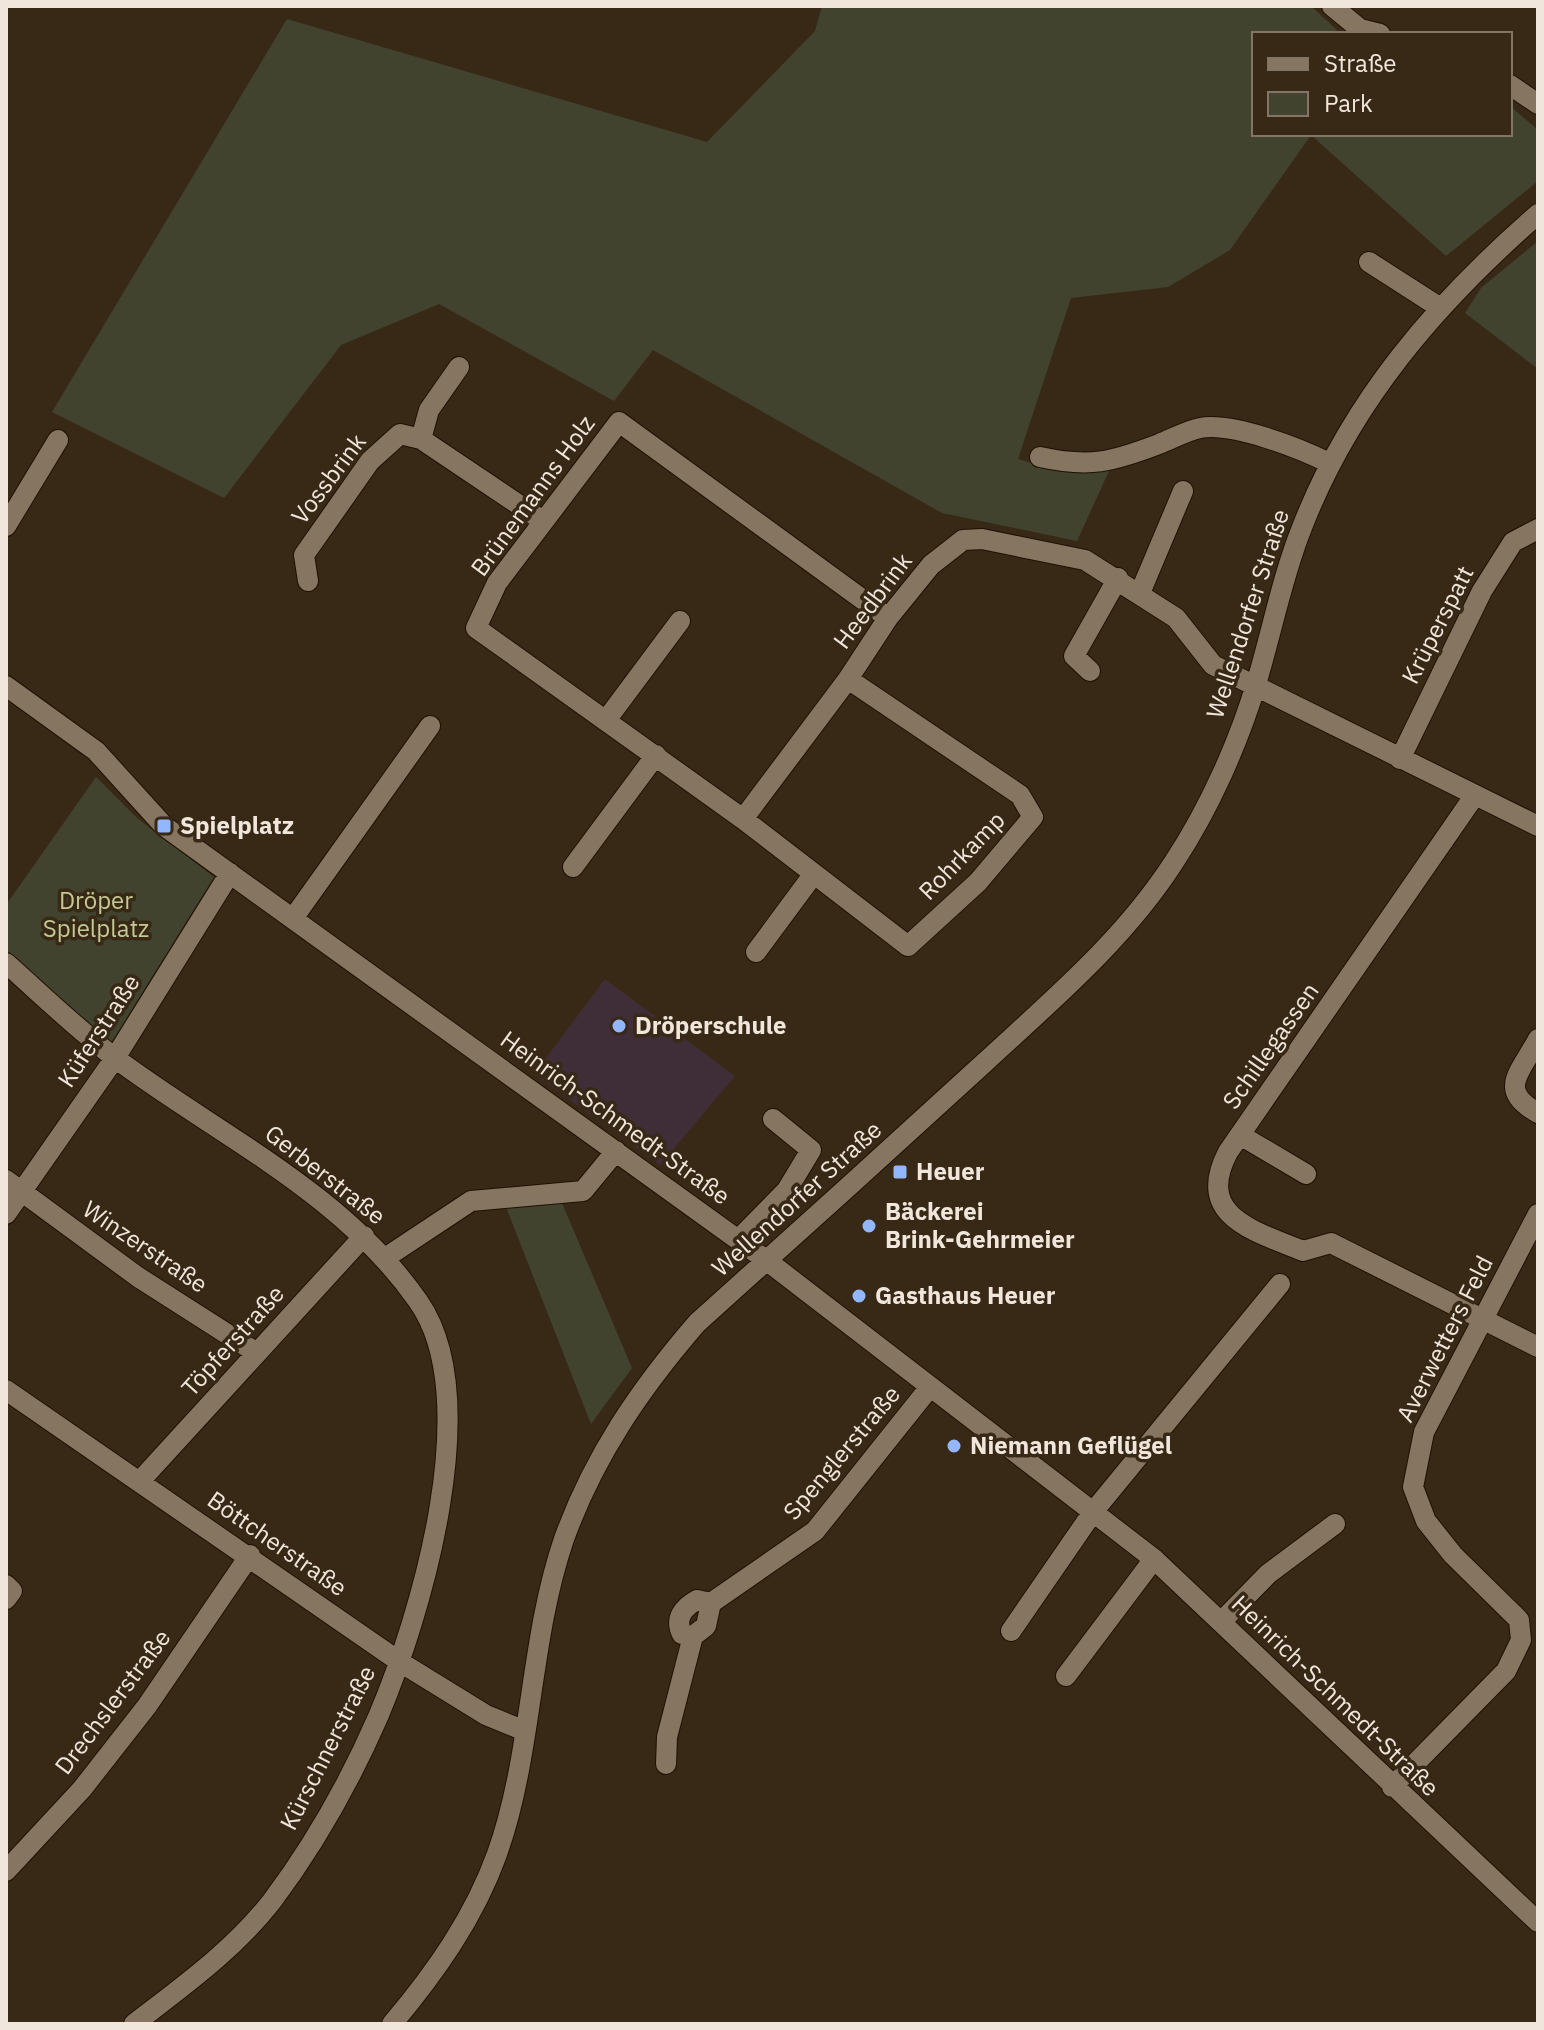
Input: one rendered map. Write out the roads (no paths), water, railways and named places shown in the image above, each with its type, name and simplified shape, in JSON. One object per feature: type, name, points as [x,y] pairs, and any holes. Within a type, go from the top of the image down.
[{"type":"street","points":[[1332,6],[1360,29],[1372,32]]},
{"type":"street","points":[[1512,86],[1538,104]]},
{"type":"street","name":"Wellendorfer Straße","points":[[392,2024],[430,1979],[497,1855],[525,1731],[549,1591],[564,1540],[593,1470],[613,1432],[650,1377],[697,1323],[1053,1002],[1129,923],[1174,862],[1202,811],[1256,686],[1300,533],[1329,463],[1382,378],[1439,307],[1482,263],[1538,214]]},
{"type":"street","points":[[1369,262],[1439,307]]},
{"type":"street","points":[[459,367],[429,410],[421,439],[543,521]]},
{"type":"street","name":"Brünemanns Holz","points":[[743,819],[476,628],[497,583],[619,422],[888,618]]},
{"type":"street","points":[[1040,457],[1079,465],[1124,457],[1201,428],[1226,429],[1301,449],[1329,463]]},
{"type":"street","name":"Vossbrink","points":[[308,581],[304,555],[370,461],[400,434],[421,439]]},
{"type":"street","points":[[6,526],[58,440]]},
{"type":"street","points":[[1140,593],[1183,491]]},
{"type":"street","name":"Krüperspatt","points":[[1400,759],[1482,591],[1513,542],[1538,529]]},
{"type":"street","name":"Heedbrink","points":[[743,819],[848,679],[888,618],[931,565],[963,540],[982,539],[1085,560],[1118,578],[1176,618],[1213,665],[1256,686]]},
{"type":"street","points":[[1090,671],[1074,656],[1118,578]]},
{"type":"street","points":[[607,719],[680,621]]},
{"type":"street","name":"Rohrkamp","points":[[743,819],[908,946],[978,882],[1033,817],[1020,795],[848,679]]},
{"type":"street","name":"Heinrich-Schmedt-Straße","points":[[6,686],[96,751],[150,814],[766,1260],[1154,1559],[1538,1922]]},
{"type":"street","points":[[1256,686],[1538,826]]},
{"type":"street","points":[[294,917],[430,726]]},
{"type":"street","points":[[573,867],[656,755]]},
{"type":"street","name":"Schillegassen","points":[[1475,795],[1240,1135],[1218,1171],[1215,1190],[1230,1215],[1303,1251],[1331,1243],[1482,1318]]},
{"type":"street","name":"Küferstraße","points":[[6,1214],[13,1186],[115,1058],[230,873]]},
{"type":"street","points":[[756,952],[813,875]]},
{"type":"street","name":"Gerberstraße","points":[[6,963],[115,1058],[292,1178],[364,1236],[385,1258],[431,1321],[442,1349],[447,1379],[447,1453],[440,1498],[400,1662]]},
{"type":"street","points":[[1538,1039],[1530,1076],[1514,1085],[1514,1095],[1519,1103],[1538,1113]]},
{"type":"street","points":[[738,1240],[787,1190],[811,1150],[773,1119]]},
{"type":"street","points":[[1240,1135],[1306,1174]]},
{"type":"street","points":[[385,1258],[471,1201],[583,1191],[616,1151]]},
{"type":"street","name":"Winzerstraße","points":[[13,1186],[138,1277],[257,1353]]},
{"type":"street","name":"Averwetters Feld","points":[[1392,1787],[1506,1671],[1521,1640],[1519,1620],[1426,1521],[1413,1487],[1424,1432],[1538,1214]]},
{"type":"street","name":"Töpferstraße","points":[[140,1481],[364,1236]]},
{"type":"street","points":[[1011,1631],[1093,1512],[1280,1284]]},
{"type":"street","points":[[1482,1318],[1538,1347]]},
{"type":"street","name":"Spenglerstraße","points":[[666,1764],[667,1737],[693,1636],[682,1634],[678,1627],[686,1606],[697,1600],[711,1603],[815,1531],[930,1387]]},
{"type":"street","name":"Böttcherstraße","points":[[6,1390],[250,1555],[400,1662],[486,1715],[525,1731]]},
{"type":"street","points":[[1221,1622],[1268,1574],[1335,1524]]},
{"type":"street","name":"Drechslerstraße","points":[[6,1871],[82,1789],[147,1706],[250,1555]]},
{"type":"street","points":[[1066,1676],[1154,1559]]},
{"type":"street","points":[[6,1585],[12,1591],[6,1599]]},
{"type":"street","name":"Kürschnerstraße","points":[[134,2024],[211,1964],[270,1903],[320,1830],[376,1720],[400,1662]]},
{"type":"place","name":"Spielplatz","points":[[164,826]]},
{"type":"place","name":"Dröperschule","points":[[619,1026]]},
{"type":"place","name":"Heuer","points":[[900,1172]]},
{"type":"place","name":"Bäckerei Brink-Gehrmeier","points":[[869,1226]]},
{"type":"place","name":"Gasthaus Heuer","points":[[859,1296]]},
{"type":"place","name":"Niemann Geflügel","points":[[954,1446]]},
{"type":"park label","name":"Dröper Spielplatz","points":[[96,915]]}]
